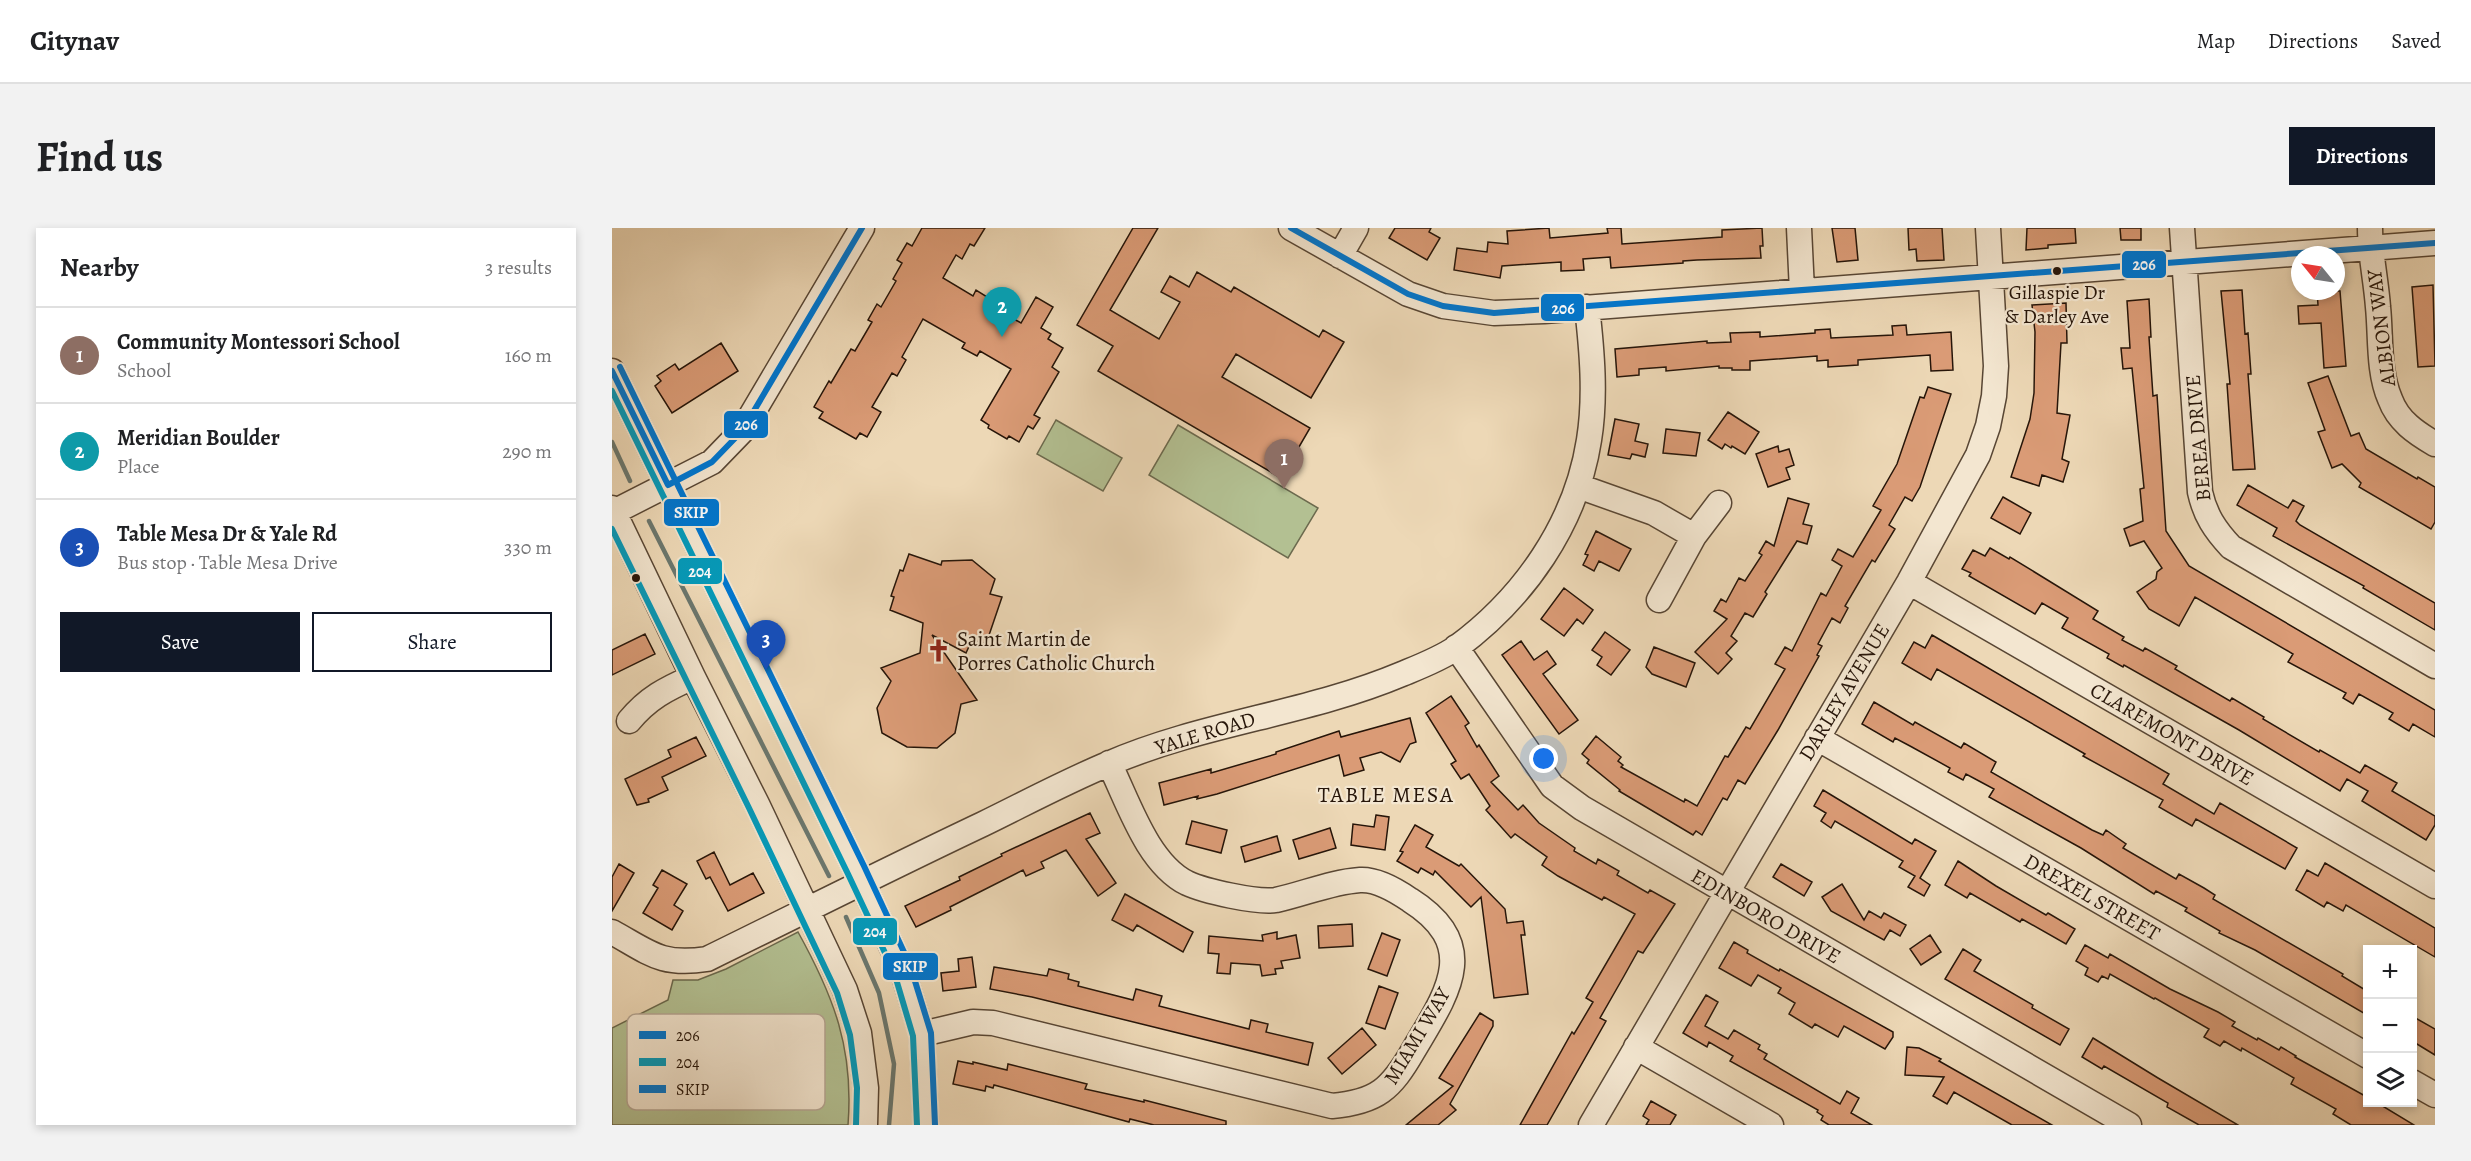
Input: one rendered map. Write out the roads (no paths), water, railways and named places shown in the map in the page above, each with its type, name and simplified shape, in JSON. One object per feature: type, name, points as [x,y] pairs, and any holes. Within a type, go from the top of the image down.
[{"type":"street","points":[[862,228],[742,430],[712,462],[613,511],[808,909],[845,990],[859,1033],[866,1088],[865,1125]]},
{"type":"street","points":[[1290,228],[1408,294],[1443,306],[1494,313],[1587,308],[2184,261],[2370,238],[2435,243]]},
{"type":"street","points":[[1340,256],[1356,228]]},
{"type":"street","points":[[1798,228],[1802,291]]},
{"type":"street","name":"DARLEY AVENUE","points":[[1591,1125],[1909,582],[1978,455],[1988,426],[1994,396],[1996,366],[1988,228]]},
{"type":"street","name":"BEREA DRIVE","points":[[2182,228],[2200,492],[2203,505],[2214,528],[2231,547],[2435,666]]},
{"type":"street","name":"ALBION WAY","points":[[2370,238],[2384,374],[2389,398],[2398,414],[2415,432],[2435,444]]},
{"type":"street","name":"YALE ROAD","points":[[612,932],[660,959],[683,963],[707,959],[1109,763],[1197,733],[1339,695],[1400,675],[1456,647],[1497,613],[1535,569],[1557,534],[1578,486],[1589,440],[1593,391],[1587,308]]},
{"type":"street","points":[[612,371],[862,882],[902,969],[922,1034],[926,1125]]},
{"type":"street","points":[[1578,486],[1654,513],[1694,536]]},
{"type":"street","points":[[1659,600],[1694,536],[1719,503]]},
{"type":"street","name":"CLAREMONT DRIVE","points":[[1909,582],[2435,886]]},
{"type":"street","name":"EDINBORO DRIVE","points":[[1456,647],[1552,786],[1582,808],[2129,1125]]},
{"type":"street","points":[[629,721],[643,704],[664,690],[693,677]]},
{"type":"street","name":"DREXEL STREET","points":[[1817,738],[2363,1054]]},
{"type":"street","name":"MIAMI WAY","points":[[922,1034],[974,1022],[993,1023],[1332,1106],[1357,1104],[1380,1094],[1400,1071],[1448,990],[1453,969],[1450,948],[1442,928],[1423,908],[1397,891],[1361,880],[1323,886],[1274,900],[1249,899],[1188,884],[1167,870],[1152,851],[1109,763]]},
{"type":"street","points":[[1636,1047],[1771,1125]]},
{"type":"street","points":[[2417,1085],[2435,1095]]},
{"type":"waterway","points":[[612,442],[630,481]]},
{"type":"waterway","points":[[649,521],[829,876]]},
{"type":"waterway","points":[[846,917],[879,993],[894,1064],[889,1125]]},
{"type":"place","name":"Gillaspie Dr & Darley Ave","points":[[2057,271]]},
{"type":"place","name":"Meridian Boulder","points":[[1002,337]]},
{"type":"place","name":"Community Montessori School","points":[[1284,489]]},
{"type":"place","name":"Saint Martin de Porres Catholic Church","points":[[939,651]]},
{"type":"place","name":"Table Mesa Dr & Yale Rd","points":[[766,670]]},
{"type":"district","name":"TABLE MESA","points":[[1386,795]]}]
